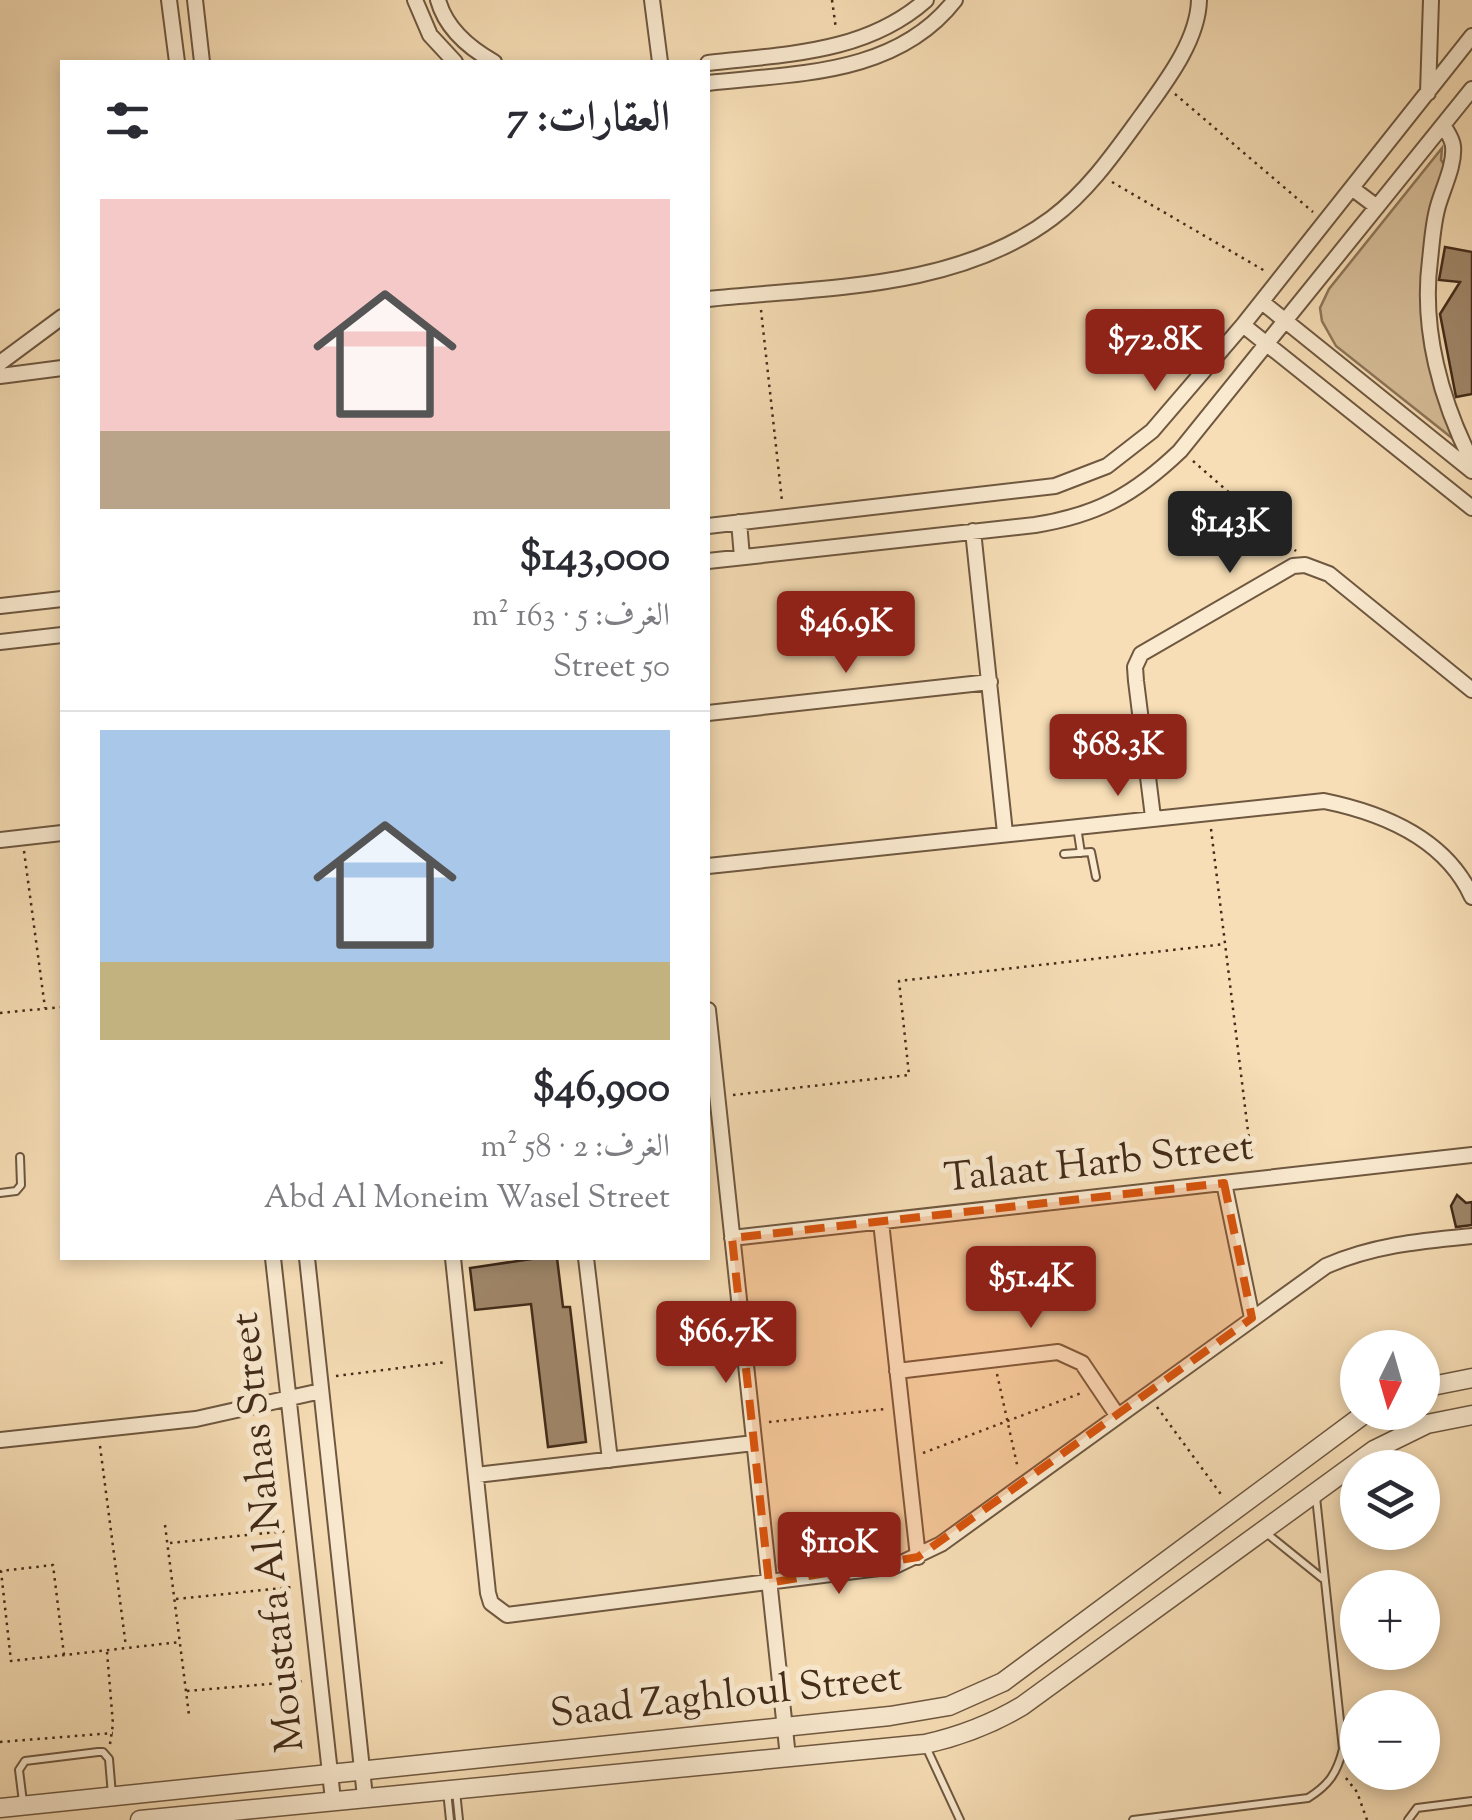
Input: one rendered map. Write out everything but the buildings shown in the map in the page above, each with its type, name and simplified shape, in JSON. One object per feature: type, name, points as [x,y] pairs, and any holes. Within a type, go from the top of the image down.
[{"type":"street","points":[[170,0],[177,60]]},
{"type":"street","points":[[195,0],[202,60]]},
{"type":"street","points":[[415,0],[430,36],[453,60]]},
{"type":"street","points":[[438,0],[455,32],[491,60]]},
{"type":"street","points":[[652,0],[660,60]]},
{"type":"street","points":[[710,63],[838,45],[885,29],[926,0]]},
{"type":"street","points":[[710,83],[862,64],[924,32],[955,0]]},
{"type":"street","points":[[710,299],[928,275],[1013,243],[1052,218],[1098,174],[1164,84],[1191,35],[1199,0]]},
{"type":"street","points":[[1428,93],[1431,0]]},
{"type":"street","points":[[710,526],[1041,488],[1081,478],[1106,466],[1152,431],[1244,325],[1472,36]]},
{"type":"street","points":[[710,561],[1035,525],[1097,510],[1151,479],[1180,451],[1472,89]]},
{"type":"street","points":[[1443,126],[1453,146],[1436,211],[1429,321],[1438,375],[1455,428],[1472,462]]},
{"type":"street","points":[[1353,188],[1377,207]]},
{"type":"street","points":[[1262,302],[1472,471]]},
{"type":"street","points":[[0,363],[60,318]]},
{"type":"street","points":[[1244,325],[1472,508]]},
{"type":"street","points":[[0,376],[60,368]]},
{"type":"street","points":[[739,522],[742,557]]},
{"type":"street","points":[[973,531],[1005,834]]},
{"type":"street","points":[[1153,818],[1136,681],[1135,667],[1141,654],[1292,566],[1305,564],[1329,574],[1472,690]]},
{"type":"street","points":[[0,606],[60,599]]},
{"type":"street","points":[[0,642],[60,635]]},
{"type":"street","points":[[710,713],[990,682]]},
{"type":"street","points":[[710,866],[1324,802],[1367,810],[1407,828],[1442,855],[1472,897]]},
{"type":"street","points":[[0,840],[60,833]]},
{"type":"street","points":[[710,1032],[788,1757]]},
{"type":"street","name":"Talaat Harb Street","points":[[732,1238],[1472,1155]]},
{"type":"street","points":[[1224,1184],[1252,1318]]},
{"type":"street","points":[[880,1222],[918,1558]]},
{"type":"street","points":[[452,1260],[490,1603],[507,1615],[868,1572],[918,1558],[1326,1266],[1357,1252],[1390,1244],[1472,1236]]},
{"type":"street","name":"Moustafa Al Nahas Street","points":[[273,1260],[332,1800]]},
{"type":"street","name":"Moustafa Al Nahas Street","points":[[307,1260],[365,1797]]},
{"type":"street","points":[[586,1260],[610,1460]]},
{"type":"street","points":[[897,1371],[1058,1352],[1082,1364],[1117,1416]]},
{"type":"street","points":[[1440,1384],[1472,1378]]},
{"type":"street","points":[[0,1440],[196,1419],[288,1398],[320,1384]]},
{"type":"street","name":"Saad Zaghloul Street","points":[[140,1820],[275,1813],[332,1800],[925,1744],[959,1737],[1022,1706],[1400,1435],[1427,1424],[1472,1415]]},
{"type":"street","name":"Saad Zaghloul Street","points":[[0,1808],[920,1713],[977,1696],[1003,1682],[1342,1430]]},
{"type":"street","points":[[476,1475],[754,1443]]},
{"type":"street","points":[[1300,1461],[1314,1480],[1316,1493]]},
{"type":"street","points":[[1238,1507],[1263,1531]]},
{"type":"lane","points":[[1076,826],[1080,853]]},
{"type":"lane","points":[[1064,854],[1093,854],[1096,877]]},
{"type":"lane","points":[[0,1192],[16,1191],[21,1185],[20,1157]]},
{"type":"lane","points":[[1133,1820],[1308,1798],[1326,1787],[1338,1770],[1343,1749],[1316,1493]]},
{"type":"lane","points":[[1263,1531],[1322,1578]]},
{"type":"lane","points":[[925,1744],[960,1820]]},
{"type":"lane","points":[[24,1805],[20,1770],[24,1761],[98,1752],[107,1755],[112,1796]]},
{"type":"lane","points":[[450,1820],[451,1789]]},
{"type":"lane","points":[[451,1789],[459,1820]]},
{"type":"lane","points":[[1408,1820],[1417,1808],[1472,1801]]},
{"type":"path","points":[[832,0],[838,45]]},
{"type":"path","points":[[1164,84],[1326,222]]},
{"type":"path","points":[[1098,174],[1280,280]]},
{"type":"path","points":[[759,294],[784,517]]},
{"type":"path","points":[[1180,451],[1293,547],[1305,564]]},
{"type":"path","points":[[1209,812],[1254,1180]]},
{"type":"path","points":[[23,838],[44,1008]]},
{"type":"path","points":[[717,1097],[909,1075],[899,981],[1226,944]]},
{"type":"path","points":[[0,1013],[60,1006]]},
{"type":"path","points":[[994,1358],[1022,1485]]},
{"type":"path","points":[[320,1384],[464,1360]]},
{"type":"path","points":[[907,1460],[1099,1386]]},
{"type":"path","points":[[1147,1394],[1238,1507]]},
{"type":"path","points":[[752,1424],[901,1408]]},
{"type":"path","points":[[98,1430],[126,1648]]},
{"type":"path","points":[[165,1525],[188,1715]]},
{"type":"path","points":[[168,1543],[303,1529]]},
{"type":"path","points":[[64,1655],[53,1564],[1,1571],[11,1661],[180,1642]]},
{"type":"path","points":[[174,1599],[309,1585]]},
{"type":"path","points":[[106,1650],[113,1733],[107,1755]]},
{"type":"path","points":[[186,1691],[320,1680]]},
{"type":"path","points":[[0,1742],[113,1733]]},
{"type":"path","points":[[1338,1770],[1357,1792],[1367,1820]]},
{"type":"highlighted area","points":[[1224,1183],[1252,1318],[918,1557],[769,1583],[732,1238]]},
{"type":"shaded area","points":[[1442,148],[1441,160],[1447,169],[1422,285],[1457,442],[1336,346],[1322,321],[1320,308],[1329,289]]}]
